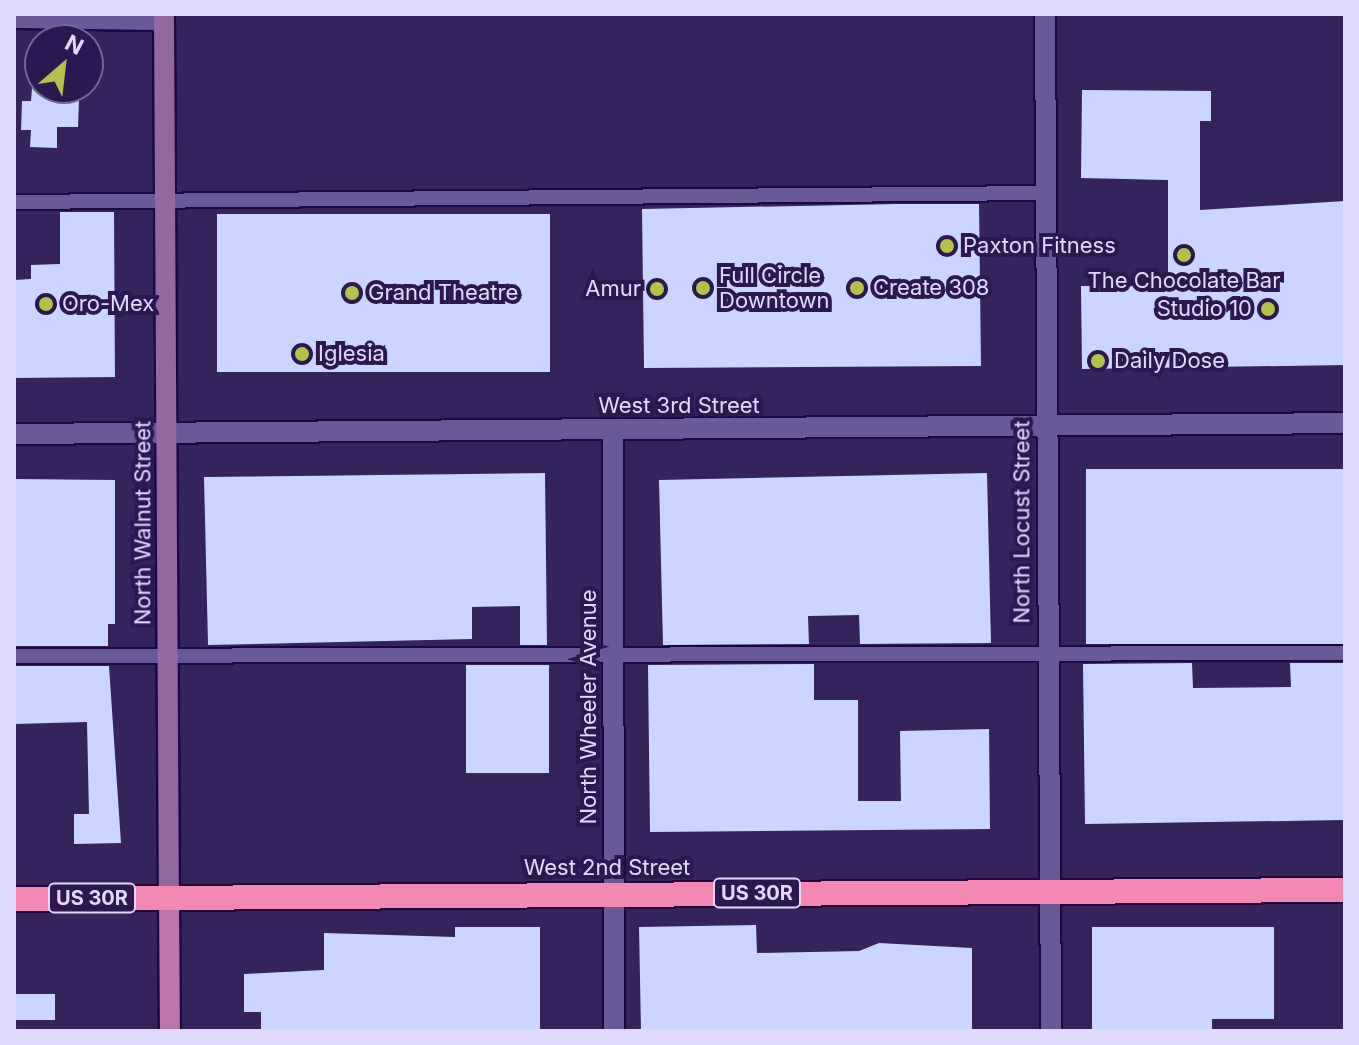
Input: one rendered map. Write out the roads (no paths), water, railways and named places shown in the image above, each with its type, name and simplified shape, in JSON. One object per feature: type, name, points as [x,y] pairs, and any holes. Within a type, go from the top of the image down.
[{"type":"highway","name":"West 2nd Street","points":[[14,899],[1345,890]]},
{"type":"main road","name":"North Walnut Street","points":[[164,17],[170,1031]]},
{"type":"street","name":"North Locust Street","points":[[1045,14],[1045,653],[1051,1031]]},
{"type":"street","points":[[14,18],[164,17]]},
{"type":"street","name":"West 3rd Street","points":[[14,434],[1047,428],[1345,423]]},
{"type":"street","name":"North Wheeler Avenue","points":[[613,430],[614,1031]]},
{"type":"lane","points":[[14,202],[1046,193]]},
{"type":"lane","points":[[14,656],[167,653],[612,658],[1345,653]]},
{"type":"place","name":"Paxton Fitness","points":[[947,246]]},
{"type":"place","name":"The Chocolate Bar","points":[[1184,255]]},
{"type":"place","name":"Full Circle Downtown","points":[[703,288]]},
{"type":"place","name":"Create 308","points":[[857,288]]},
{"type":"place","name":"Amur","points":[[657,289]]},
{"type":"place","name":"Grand Theatre","points":[[352,293]]},
{"type":"place","name":"Oro-Mex","points":[[46,304]]},
{"type":"place","name":"Studio 10","points":[[1268,309]]},
{"type":"place","name":"Iglesia","points":[[302,354]]},
{"type":"place","name":"Daily Dose","points":[[1098,361]]}]
